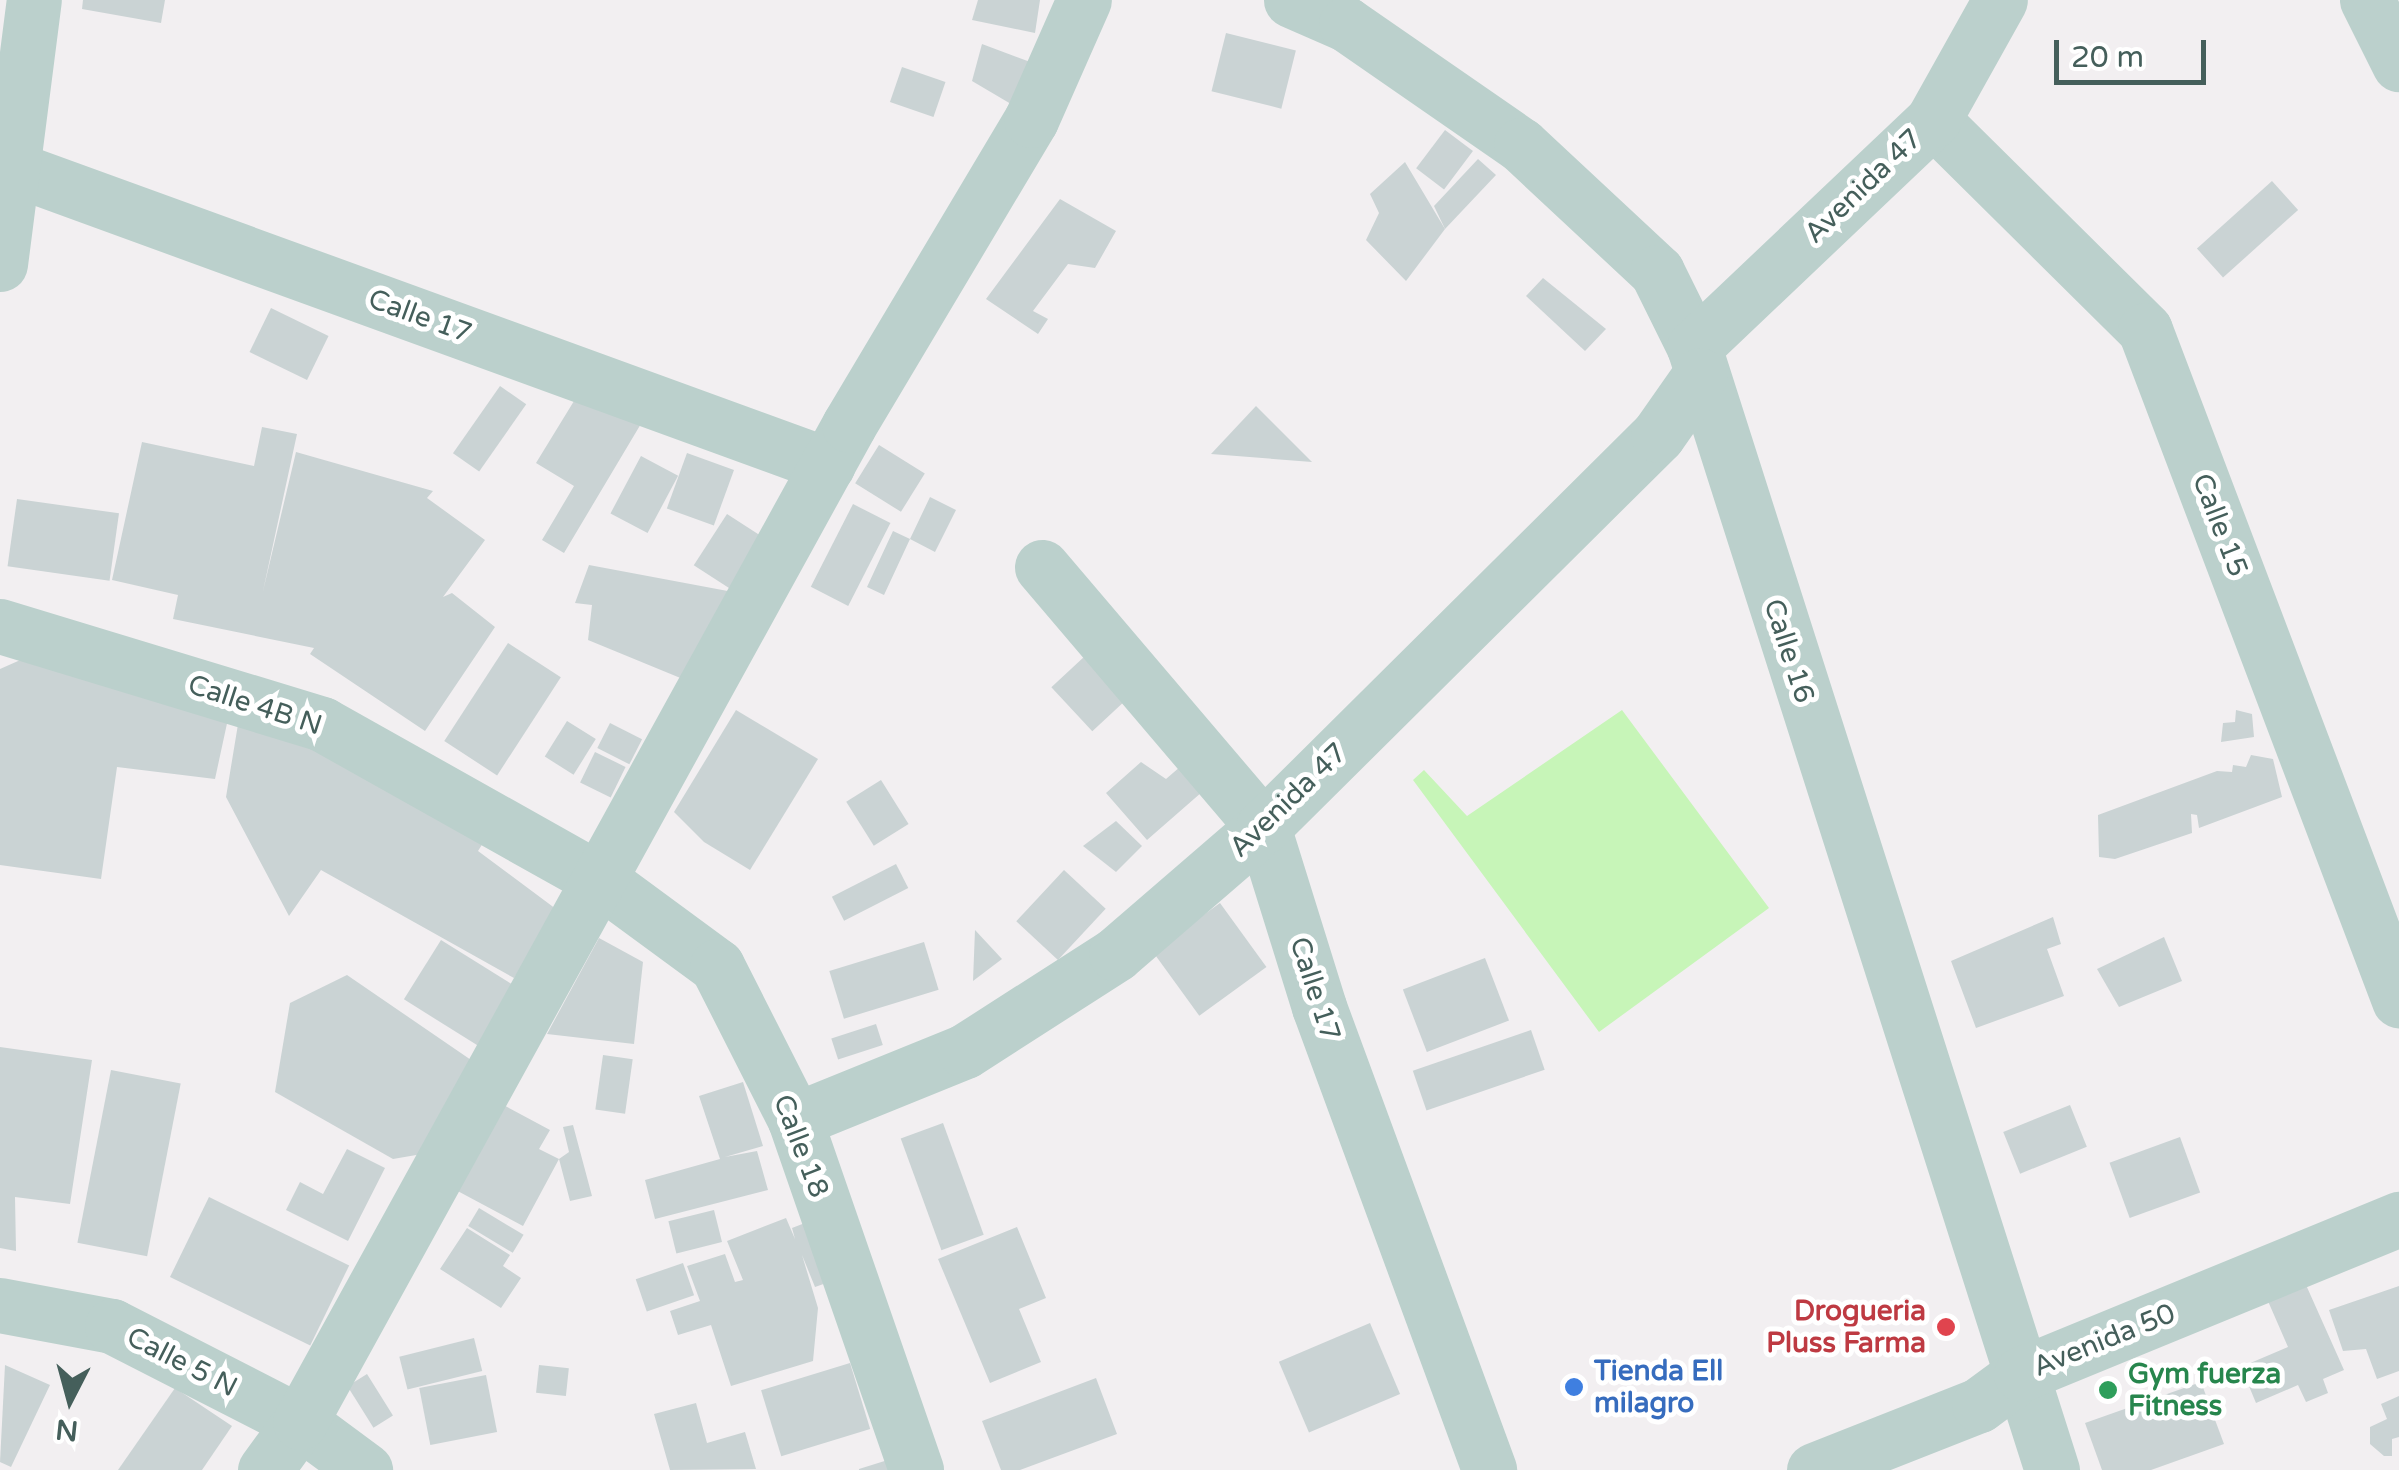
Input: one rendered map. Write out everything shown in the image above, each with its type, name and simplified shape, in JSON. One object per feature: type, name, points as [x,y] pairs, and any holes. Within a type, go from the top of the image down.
[{"type":"street","points":[[0,264],[34,0]]},
{"type":"street","points":[[265,1470],[300,1422],[828,464],[1031,120],[1084,0]]},
{"type":"street","name":"Calle 16","points":[[1291,0],[1346,24],[1521,144],[1658,272],[1697,361],[2052,1470]]},
{"type":"street","name":"Avenida 47","points":[[795,1120],[965,1051],[1116,954],[1263,827],[1658,435],[1697,361],[1932,120],[2000,0]]},
{"type":"street","points":[[2367,0],[2399,64]]},
{"type":"street","name":"Calle 15","points":[[1932,120],[2145,330],[2399,1000]]},
{"type":"street","name":"Calle 17","points":[[12,168],[828,464]]},
{"type":"street","name":"Calle 17","points":[[1042,567],[1263,827],[1319,1008],[1489,1470]]},
{"type":"street","name":"Calle 4B N","points":[[0,626],[322,724],[600,880]]},
{"type":"street","name":"Calle 18","points":[[600,880],[717,966],[795,1120],[916,1470]]},
{"type":"street","name":"Avenida 50","points":[[1814,1470],[1980,1405],[2021,1374],[2399,1219]]},
{"type":"street","name":"Calle 5 N","points":[[0,1305],[112,1326],[300,1422],[365,1470]]},
{"type":"green space","points":[[1622,710],[1769,908],[1599,1032],[1413,780],[1424,770],[1467,816]]},
{"type":"building","points":[[83,0],[165,0],[161,23],[82,9]]},
{"type":"building","points":[[978,0],[1040,0],[1035,33],[972,20]]},
{"type":"building","points":[[1226,33],[1296,50],[1281,109],[1211,91]]},
{"type":"building","points":[[982,44],[1033,63],[1011,104],[972,81]]},
{"type":"building","points":[[902,67],[945,82],[933,117],[890,102]]},
{"type":"building","points":[[1445,130],[1473,151],[1444,189],[1416,168]]},
{"type":"building","points":[[1478,159],[1496,175],[1445,229],[1434,206]]},
{"type":"building","points":[[1405,162],[1445,229],[1406,281],[1366,240],[1379,213],[1370,194]]},
{"type":"building","points":[[2272,181],[2298,210],[2223,278],[2197,249]]},
{"type":"building","points":[[1060,199],[1116,231],[1095,268],[1068,264],[1033,311],[1048,319],[1038,334],[986,299]]},
{"type":"building","points":[[1543,278],[1606,329],[1585,351],[1526,296]]},
{"type":"building","points":[[271,308],[329,336],[307,380],[250,352]]},
{"type":"building","points":[[500,386],[526,404],[479,472],[453,453]]},
{"type":"building","points":[[574,401],[651,407],[564,553],[542,540],[574,486],[536,463]]},
{"type":"building","points":[[1256,406],[1312,462],[1211,454]]},
{"type":"building","points":[[262,427],[297,434],[263,591],[296,452],[433,491],[427,498],[485,540],[443,597],[452,593],[495,627],[425,731],[310,654],[314,648],[173,619],[178,595],[112,580],[142,442],[254,466]]},
{"type":"building","points":[[879,445],[925,474],[901,512],[855,483]]},
{"type":"building","points":[[687,453],[734,470],[714,526],[667,508]]},
{"type":"building","points":[[641,456],[678,476],[648,533],[610,513]]},
{"type":"building","points":[[930,497],[956,510],[935,552],[910,539]]},
{"type":"building","points":[[17,499],[119,513],[110,581],[8,566]]},
{"type":"building","points":[[853,504],[890,523],[848,606],[811,587]]},
{"type":"building","points":[[727,514],[762,537],[729,588],[694,565]]},
{"type":"building","points":[[893,531],[910,539],[884,595],[867,587]]},
{"type":"building","points":[[589,565],[733,592],[695,684],[588,640],[592,605],[575,603]]},
{"type":"building","points":[[508,643],[561,677],[497,775],[444,741]]},
{"type":"building","points":[[43,650],[231,705],[215,779],[117,767],[101,879],[0,865],[0,669]]},
{"type":"building","points":[[1085,656],[1126,700],[1092,731],[1051,687]]},
{"type":"building","points":[[241,706],[493,827],[478,851],[560,912],[514,978],[321,870],[289,916],[226,797]]},
{"type":"building","points":[[736,710],[818,759],[750,870],[704,842],[674,812]]},
{"type":"building","points":[[2236,710],[2252,714],[2254,737],[2221,742],[2223,723],[2235,722]]},
{"type":"building","points":[[567,721],[596,739],[574,775],[545,757]]},
{"type":"building","points":[[610,723],[642,739],[629,764],[597,748]]},
{"type":"building","points":[[595,752],[626,767],[611,797],[580,783]]},
{"type":"building","points":[[2251,755],[2273,759],[2282,797],[2199,828],[2197,815],[2191,814],[2192,833],[2115,859],[2099,857],[2098,815],[2217,771],[2232,772],[2233,765],[2246,767]]},
{"type":"building","points":[[1188,760],[1210,785],[1147,840],[1106,793],[1141,762],[1166,779]]},
{"type":"building","points":[[881,780],[909,824],[874,846],[846,802]]},
{"type":"building","points":[[1116,821],[1142,846],[1116,872],[1083,846]]},
{"type":"building","points":[[896,864],[908,888],[844,921],[832,897]]},
{"type":"building","points":[[1064,870],[1106,909],[1058,960],[1016,921]]},
{"type":"building","points":[[1220,903],[1266,967],[1199,1016],[1153,952]]},
{"type":"building","points":[[2053,917],[2061,944],[2047,949],[2064,996],[1976,1028],[1951,961]]},
{"type":"building","points":[[975,930],[1002,959],[973,981]]},
{"type":"building","points":[[2164,937],[2182,981],[2119,1007],[2097,969]]},
{"type":"building","points":[[599,938],[643,962],[634,1044],[547,1034]]},
{"type":"building","points":[[441,940],[516,987],[479,1047],[404,999]]},
{"type":"building","points":[[924,942],[939,990],[844,1019],[829,971]]},
{"type":"building","points":[[1485,958],[1509,1021],[1427,1052],[1403,990]]},
{"type":"building","points":[[347,975],[474,1062],[422,1154],[393,1159],[275,1092],[290,1003]]},
{"type":"building","points":[[876,1024],[883,1045],[838,1059],[831,1039]]},
{"type":"building","points":[[1531,1030],[1545,1070],[1426,1110],[1413,1071]]},
{"type":"building","points":[[0,1047],[92,1060],[70,1204],[15,1197],[16,1251],[0,1248]]},
{"type":"building","points":[[603,1055],[633,1059],[625,1114],[595,1109]]},
{"type":"building","points":[[111,1070],[181,1084],[147,1256],[77,1243]]},
{"type":"building","points":[[743,1082],[763,1146],[725,1157],[757,1151],[768,1190],[655,1219],[645,1180],[720,1159],[699,1096]]},
{"type":"building","points":[[498,1102],[550,1130],[539,1149],[559,1159],[523,1226],[452,1188]]},
{"type":"building","points":[[2070,1105],[2087,1147],[2020,1174],[2003,1132]]},
{"type":"building","points":[[943,1123],[984,1235],[941,1250],[901,1138]]},
{"type":"building","points":[[573,1125],[592,1196],[570,1201],[559,1159],[569,1152],[563,1127]]},
{"type":"building","points":[[2180,1137],[2200,1192],[2130,1218],[2110,1163]]},
{"type":"building","points":[[347,1149],[385,1168],[348,1241],[286,1210],[300,1182],[323,1194]]},
{"type":"building","points":[[209,1197],[349,1265],[310,1345],[170,1277]]},
{"type":"building","points":[[479,1208],[524,1235],[513,1253],[468,1226]]},
{"type":"building","points":[[714,1210],[722,1242],[676,1253],[668,1221]]},
{"type":"building","points":[[823,1216],[846,1276],[815,1287],[802,1255],[818,1308],[813,1361],[731,1386],[711,1325],[678,1335],[670,1311],[700,1301],[687,1266],[725,1254],[735,1282],[743,1280],[727,1241],[786,1218],[795,1239],[792,1228]]},
{"type":"building","points":[[1017,1227],[1046,1298],[1019,1309],[1041,1362],[990,1383],[938,1259]]},
{"type":"building","points":[[467,1228],[510,1255],[503,1266],[521,1278],[501,1308],[440,1269]]},
{"type":"building","points":[[683,1263],[694,1295],[647,1311],[636,1279]]},
{"type":"building","points":[[2302,1276],[2344,1370],[2323,1379],[2328,1393],[2306,1402],[2298,1385],[2256,1403],[2241,1367],[2288,1347],[2264,1292]]},
{"type":"building","points":[[2399,1286],[2399,1371],[2377,1379],[2366,1349],[2343,1351],[2329,1310]]},
{"type":"building","points":[[1370,1323],[1400,1394],[1309,1433],[1279,1362]]},
{"type":"building","points":[[474,1338],[482,1371],[408,1390],[399,1357]]},
{"type":"building","points":[[850,1363],[870,1429],[781,1456],[761,1390]]},
{"type":"building","points":[[5,1365],[50,1385],[11,1467],[0,1462]]},
{"type":"building","points":[[539,1365],[569,1368],[566,1396],[536,1393]]},
{"type":"building","points":[[367,1374],[393,1416],[373,1428],[347,1386]]},
{"type":"building","points":[[486,1375],[497,1432],[430,1445],[419,1388]]},
{"type":"building","points":[[1096,1378],[1117,1434],[1020,1470],[1001,1470],[982,1421]]},
{"type":"building","points":[[2201,1382],[2224,1444],[2151,1470],[2102,1470],[2085,1423]]},
{"type":"building","points":[[175,1388],[232,1426],[202,1470],[118,1470]]},
{"type":"building","points":[[2399,1396],[2399,1437],[2392,1439],[2392,1456],[2384,1456],[2370,1444],[2370,1427],[2387,1419],[2381,1404]]},
{"type":"building","points":[[696,1403],[707,1443],[745,1432],[756,1469],[670,1470],[654,1414]]},
{"type":"building","points":[[907,1454],[912,1470],[859,1470],[859,1469]]},
{"type":"place","name":"Drogueria Pluss Farma","points":[[1946,1327]]},
{"type":"place","name":"Tienda Ell milagro","points":[[1574,1387]]},
{"type":"place","name":"Gym fuerza Fitness","points":[[2108,1390]]}]
